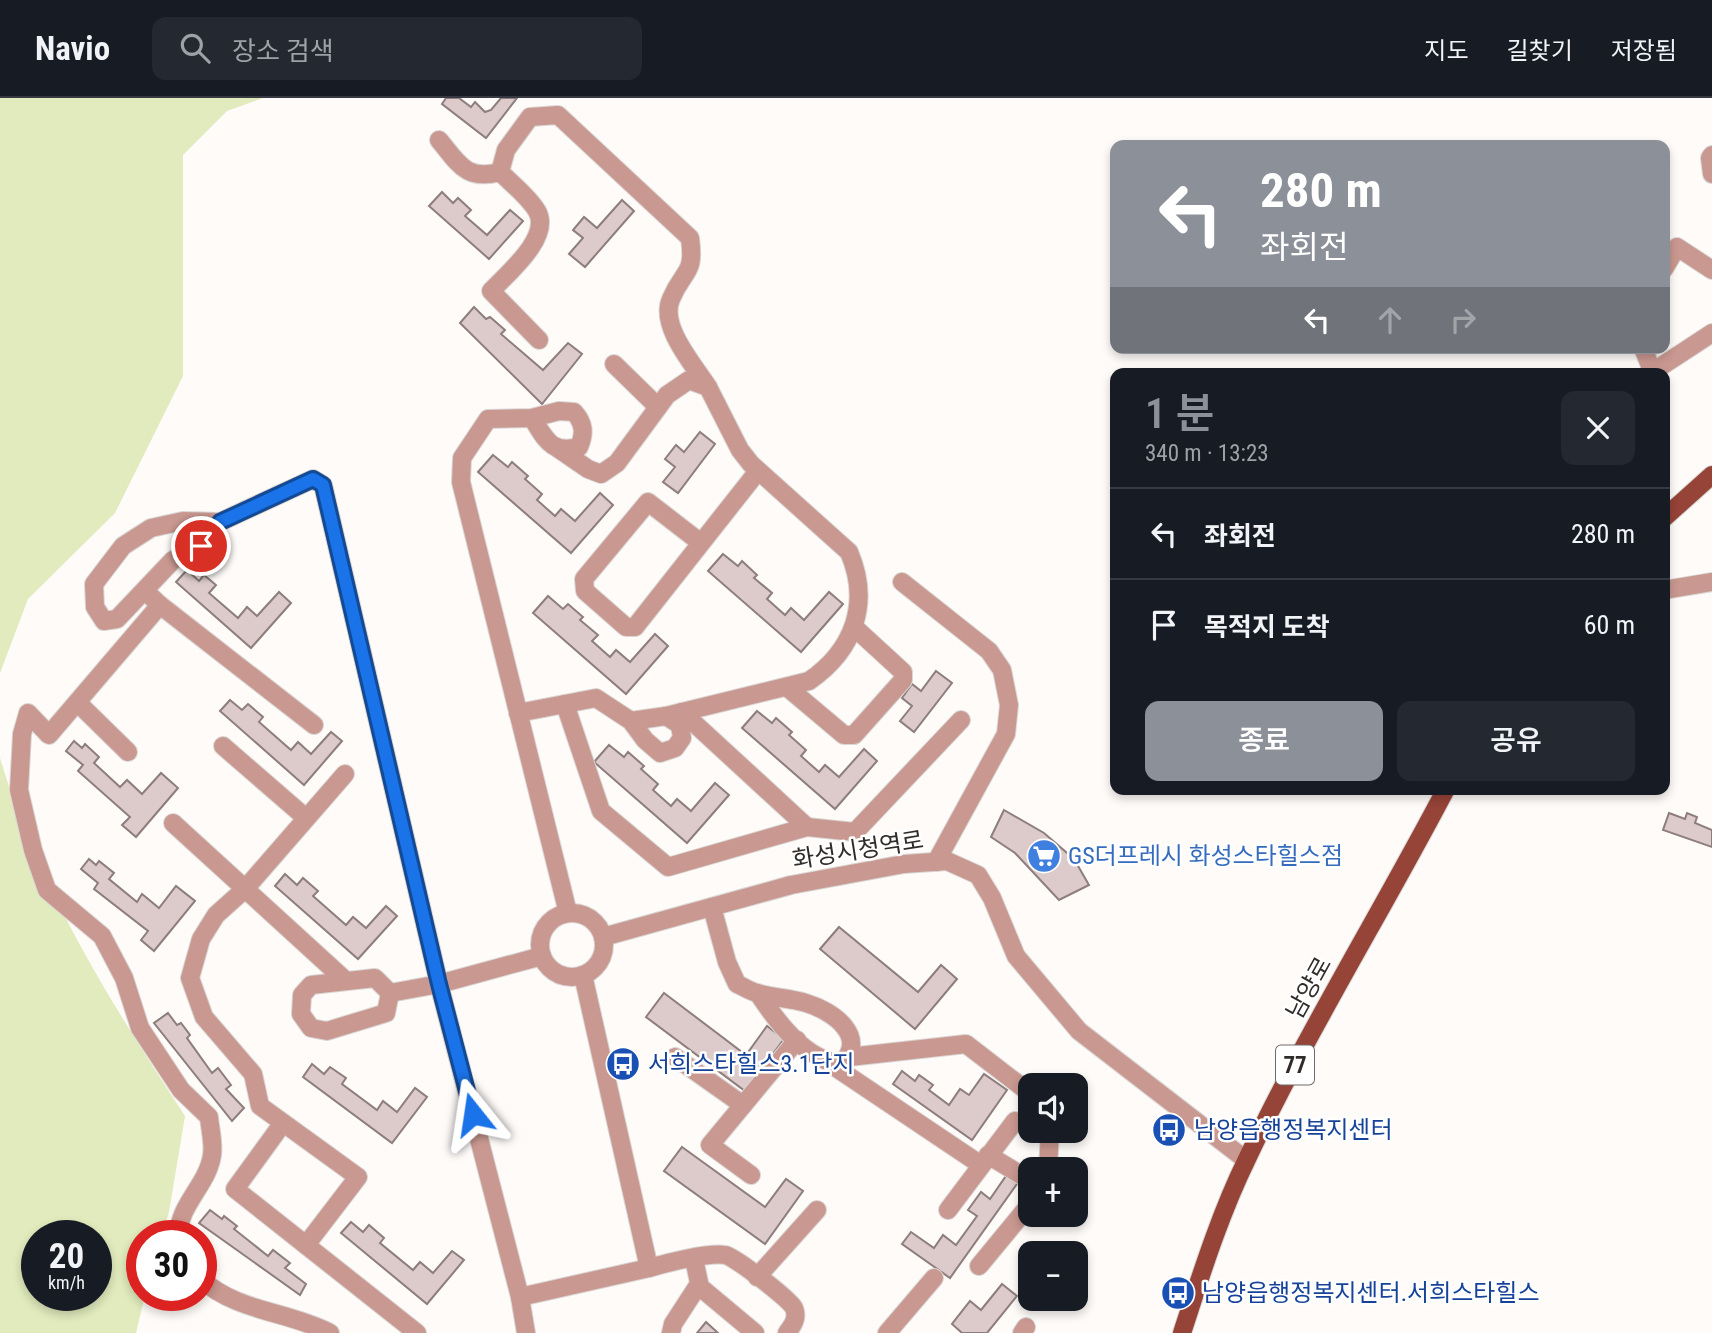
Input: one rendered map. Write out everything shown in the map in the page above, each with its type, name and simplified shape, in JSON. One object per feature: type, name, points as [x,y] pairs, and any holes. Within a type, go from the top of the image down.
[{"type":"main road","points":[[1670,513],[1712,475]]},
{"type":"main road","name":"남양로","points":[[1182,1333],[1200,1276],[1246,1160],[1324,1010],[1444,795]]},
{"type":"street","points":[[499,172],[506,150],[530,117],[558,115],[690,238],[693,262],[670,301],[672,333],[708,387],[740,450],[758,471],[849,552],[856,569],[860,594],[854,627],[829,668],[809,681],[787,687],[674,714],[631,720]]},
{"type":"street","points":[[439,141],[469,173],[484,176],[499,172]]},
{"type":"street","points":[[1712,155],[1712,174]]},
{"type":"street","points":[[499,172],[538,212],[540,228],[535,244],[491,291],[539,340]]},
{"type":"street","points":[[1670,259],[1677,247],[1712,270]]},
{"type":"street","points":[[1659,368],[1712,333]]},
{"type":"street","points":[[614,364],[659,407]]},
{"type":"street","points":[[556,447],[588,469],[601,474],[617,463],[667,395],[689,380],[708,387]]},
{"type":"street","points":[[532,418],[550,445],[564,450],[579,447],[583,427],[574,412],[559,411],[532,418],[488,419],[462,458],[461,482],[568,913]]},
{"type":"street","points":[[701,542],[648,502],[584,579],[585,591],[626,628],[635,627],[758,471]]},
{"type":"street","points":[[220,522],[201,546],[173,561],[117,619],[104,621],[95,607],[94,584],[123,546],[151,528],[183,521],[220,522],[313,479],[323,485],[439,984],[520,1297],[526,1333]]},
{"type":"street","points":[[902,582],[989,651],[1002,670],[1009,705],[1006,734],[936,862]]},
{"type":"street","points":[[1670,589],[1712,582]]},
{"type":"street","points":[[145,591],[314,725]]},
{"type":"street","points":[[160,605],[48,735],[27,713],[22,734],[19,790],[33,850],[47,890],[102,936],[124,978],[140,1028],[181,1090],[209,1117],[212,1155],[201,1185],[179,1220]]},
{"type":"street","points":[[787,687],[844,735],[854,735],[904,680],[903,672],[854,627]]},
{"type":"street","points":[[518,713],[596,698],[631,720],[645,740],[660,753],[675,748],[681,738],[680,725],[674,714]]},
{"type":"street","points":[[78,703],[128,752]]},
{"type":"street","points":[[565,704],[601,811],[668,867],[807,827],[855,832],[961,720]]},
{"type":"street","points":[[674,714],[807,827]]},
{"type":"street","points":[[223,746],[306,818]]},
{"type":"street","points":[[306,1245],[358,1177],[260,1106],[253,1074],[204,1017],[190,978],[201,939],[216,915],[245,888],[345,774]]},
{"type":"street","points":[[173,823],[346,981]]},
{"type":"street","name":"화성시청역로","points":[[603,937],[791,885],[904,864],[947,862],[978,875],[992,898],[1016,956],[1079,1031],[1246,1160]]},
{"type":"street","points":[[712,906],[727,962],[737,984],[758,993],[809,1003],[837,1020],[849,1029],[852,1044],[849,1057]]},
{"type":"street","points":[[568,913],[586,916],[598,925],[603,937],[603,956],[597,965],[583,975],[558,974],[550,968],[540,948],[543,931],[552,920],[568,913]]},
{"type":"street","points":[[390,993],[439,984],[542,956]]},
{"type":"street","points":[[583,975],[649,1268]]},
{"type":"street","points":[[375,978],[390,993],[386,1013],[327,1031],[311,1028],[301,1014],[302,995],[311,985],[375,978]]},
{"type":"street","points":[[758,993],[779,1026],[829,1063],[985,1160],[1018,1175]]},
{"type":"street","points":[[751,1175],[710,1145],[797,1040]]},
{"type":"street","points":[[829,1063],[841,1064],[849,1057],[966,1044],[1018,1084]]},
{"type":"street","points":[[675,1056],[743,1105]]},
{"type":"street","points":[[948,1210],[1016,1121]]},
{"type":"street","points":[[283,1123],[235,1189],[417,1333]]},
{"type":"street","points":[[757,1277],[817,1210]]},
{"type":"street","points":[[979,1266],[1018,1219]]},
{"type":"street","points":[[520,1297],[688,1257],[694,1259],[726,1255],[785,1296],[795,1310],[795,1321],[787,1333]]},
{"type":"street","points":[[694,1259],[699,1284],[755,1333]]},
{"type":"street","points":[[887,1333],[934,1278]]},
{"type":"street","points":[[671,1333],[673,1324],[699,1284]]},
{"type":"street","points":[[217,1290],[237,1303],[279,1312],[330,1333]]},
{"type":"green space","points":[[0,98],[263,98],[227,111],[183,155],[183,376],[115,513],[28,599],[0,673]]},
{"type":"green space","points":[[0,758],[35,853],[79,944],[185,1116],[167,1220],[126,1220],[126,1311],[141,1311],[136,1333],[0,1333]]},
{"type":"building","points":[[446,98],[459,98],[471,107],[475,102],[485,112],[491,110],[501,98],[517,98],[486,138],[442,104]]},
{"type":"building","points":[[442,192],[453,203],[458,198],[471,210],[465,216],[487,235],[510,210],[523,221],[489,259],[429,206]]},
{"type":"building","points":[[622,200],[634,211],[585,267],[569,254],[583,238],[573,230],[584,217],[597,228]]},
{"type":"building","points":[[474,307],[486,319],[490,317],[505,330],[501,334],[543,370],[568,343],[582,354],[542,404],[460,323]]},
{"type":"building","points":[[700,432],[715,444],[678,493],[663,482],[675,467],[665,459],[676,445],[684,452]]},
{"type":"building","points":[[493,455],[508,467],[512,462],[528,476],[525,479],[542,494],[537,500],[555,516],[561,509],[575,521],[600,493],[613,505],[571,553],[478,472]]},
{"type":"building","points":[[723,554],[738,566],[742,561],[757,575],[754,578],[772,593],[767,599],[785,615],[791,608],[804,620],[829,592],[843,604],[801,652],[708,571]]},
{"type":"building","points":[[187,570],[199,581],[204,575],[216,585],[209,593],[238,618],[247,607],[257,616],[279,592],[291,603],[251,648],[176,582]]},
{"type":"building","points":[[548,596],[563,609],[568,604],[583,617],[580,620],[598,635],[592,641],[610,657],[616,650],[630,662],[655,634],[668,646],[626,694],[533,613]]},
{"type":"building","points":[[936,671],[952,683],[914,732],[900,721],[912,706],[902,698],[912,684],[921,691]]},
{"type":"building","points":[[230,700],[242,710],[248,704],[263,717],[259,722],[291,750],[298,742],[311,754],[331,732],[342,741],[304,785],[220,711]]},
{"type":"building","points":[[757,711],[772,723],[776,718],[792,732],[789,735],[806,750],[801,756],[819,772],[825,765],[839,777],[864,749],[877,761],[835,809],[742,728]]},
{"type":"building","points":[[74,741],[82,748],[85,744],[99,757],[94,763],[120,787],[127,780],[142,794],[161,773],[178,788],[136,837],[122,825],[130,817],[78,771],[83,765],[66,751]]},
{"type":"building","points":[[609,745],[624,757],[628,752],[644,766],[641,769],[658,784],[653,790],[671,806],[677,799],[691,811],[715,783],[729,795],[687,843],[594,762]]},
{"type":"building","name":"GS더프레시 화성스타힐스점","points":[[1004,810],[1044,833],[1074,859],[1089,885],[1059,900],[1015,853],[991,837]]},
{"type":"building","points":[[1669,813],[1685,819],[1687,813],[1697,817],[1695,823],[1712,830],[1712,847],[1663,830]]},
{"type":"building","points":[[89,859],[96,865],[99,861],[114,873],[109,879],[137,902],[142,894],[159,908],[176,886],[195,901],[154,951],[141,940],[148,931],[94,889],[98,883],[81,869]]},
{"type":"building","points":[[285,874],[297,885],[303,878],[318,891],[313,896],[346,925],[353,917],[366,928],[386,906],[397,916],[358,959],[275,886]]},
{"type":"building","points":[[839,927],[918,992],[941,965],[957,979],[915,1029],[820,949]]},
{"type":"building","points":[[664,993],[746,1055],[767,1026],[784,1039],[745,1091],[646,1017]]},
{"type":"building","points":[[168,1013],[177,1025],[181,1023],[190,1035],[187,1038],[212,1073],[218,1068],[231,1085],[226,1089],[244,1108],[232,1121],[154,1023]]},
{"type":"building","points":[[312,1064],[324,1074],[330,1067],[346,1078],[342,1084],[377,1110],[383,1101],[397,1112],[415,1088],[427,1097],[392,1143],[303,1077]]},
{"type":"building","points":[[902,1071],[915,1081],[919,1075],[933,1085],[929,1090],[949,1105],[960,1089],[969,1095],[984,1074],[1007,1090],[972,1140],[893,1084]]},
{"type":"building","points":[[682,1147],[765,1207],[786,1179],[803,1191],[765,1244],[664,1171]]},
{"type":"building","points":[[1008,1173],[1018,1180],[950,1278],[902,1244],[911,1232],[934,1248],[943,1235],[956,1245],[977,1216],[968,1210],[981,1192],[990,1199]]},
{"type":"building","points":[[210,1210],[237,1226],[234,1229],[268,1256],[273,1250],[290,1263],[285,1268],[306,1284],[300,1295],[217,1236],[217,1220],[202,1220]]},
{"type":"building","points":[[351,1222],[363,1232],[369,1225],[384,1238],[380,1243],[413,1270],[420,1262],[433,1273],[452,1251],[464,1260],[427,1304],[341,1233]]},
{"type":"building","points":[[1002,1284],[1017,1296],[987,1333],[962,1333],[952,1324],[970,1301],[981,1310]]},
{"type":"building","points":[[706,1322],[718,1333],[697,1333]]},
{"type":"place","name":"GS더프레시 화성스타힐스점","points":[[1044,856]]},
{"type":"place","name":"서희스타힐스3.1단지","points":[[623,1064]]},
{"type":"place","name":"남양읍행정복지센터","points":[[1169,1130]]},
{"type":"place","name":"남양읍행정복지센터.서희스타힐스","points":[[1178,1293]]},
{"type":"route","points":[[201,546],[220,522],[313,479],[323,485],[439,984],[473,1114]]}]
